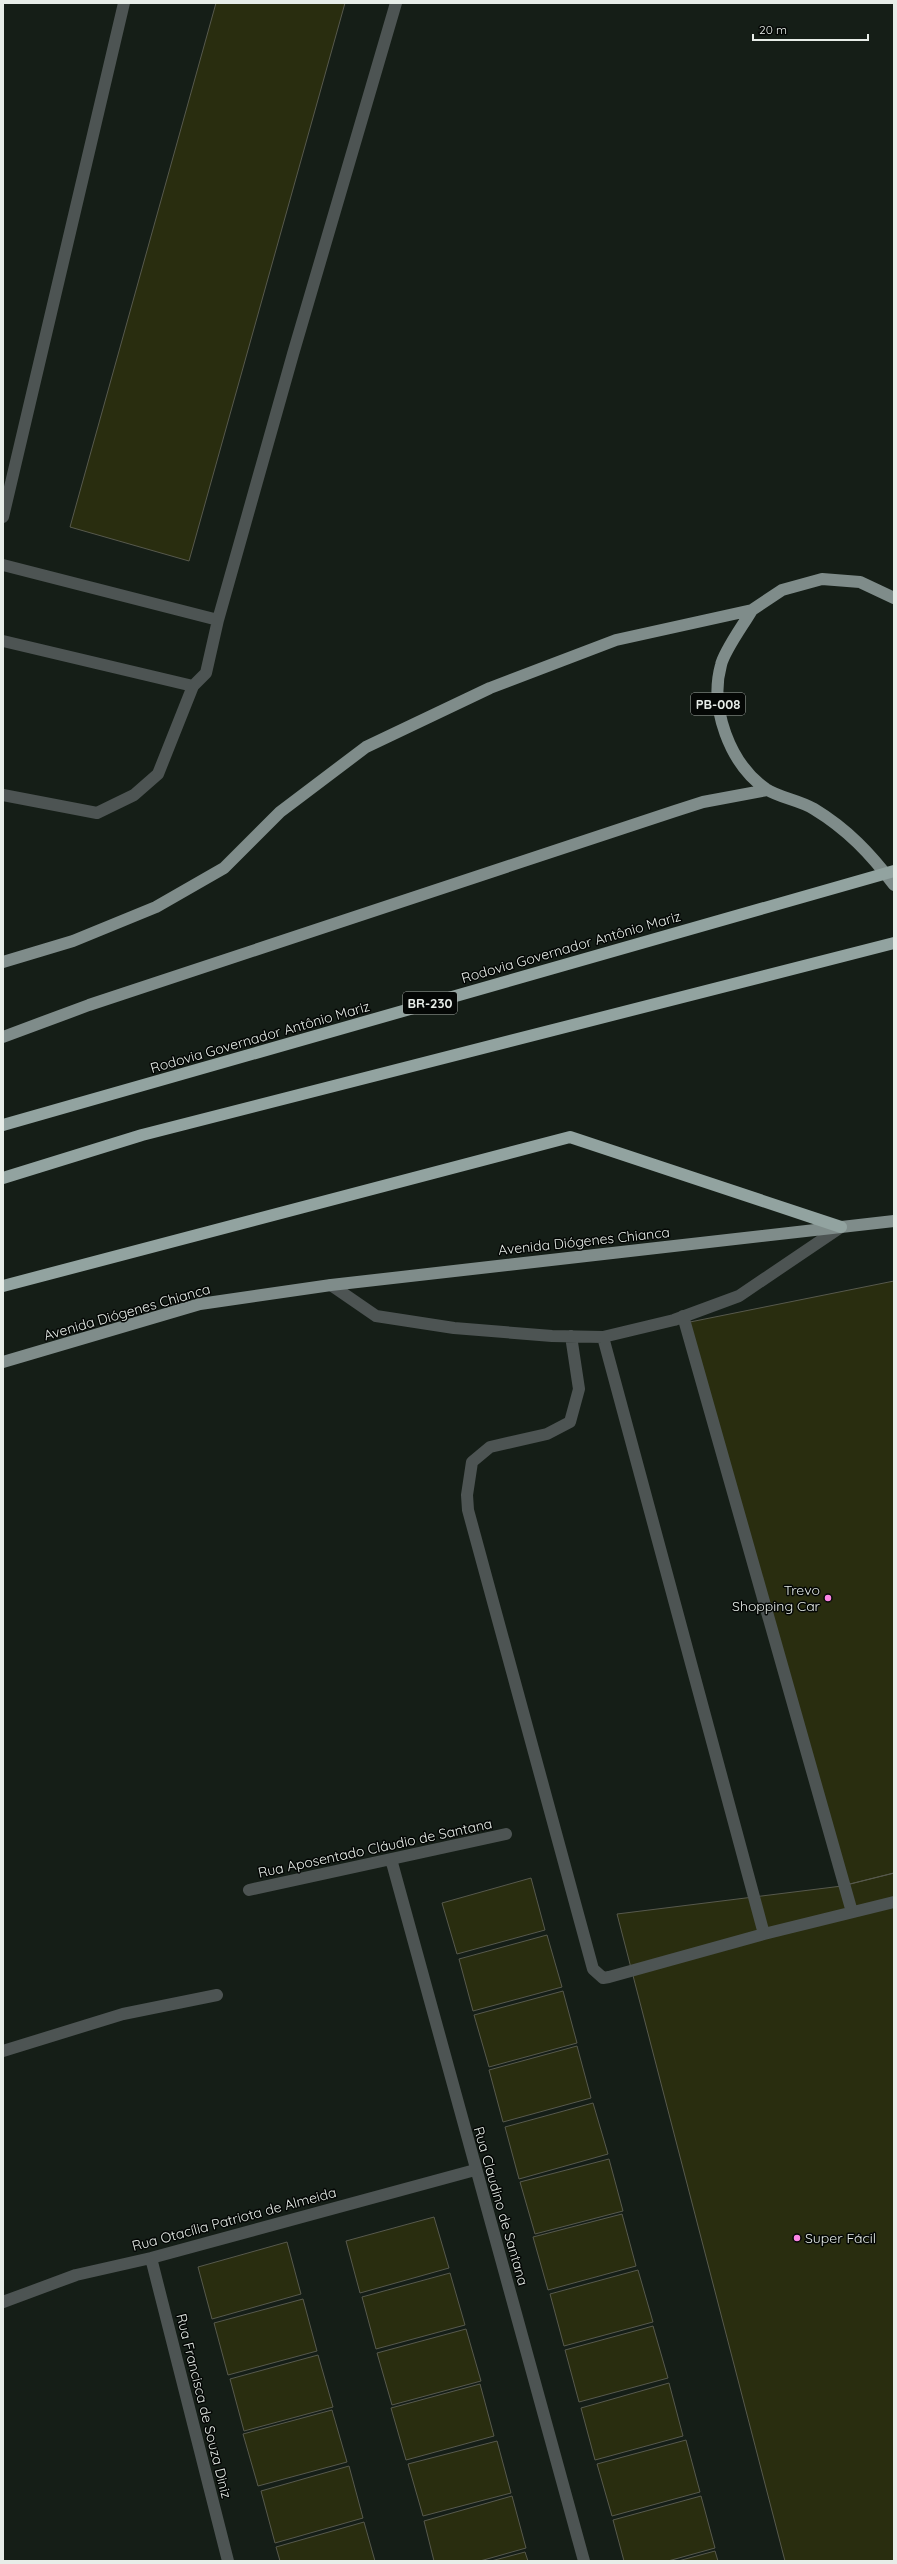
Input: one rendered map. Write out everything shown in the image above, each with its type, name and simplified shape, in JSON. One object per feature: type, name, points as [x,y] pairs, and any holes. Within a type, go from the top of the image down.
[{"type":"highway","name":"Rodovia Governador Antônio Mariz","points":[[3,1126],[894,870]]},
{"type":"highway","points":[[3,1178],[142,1135],[894,943]]},
{"type":"highway","points":[[3,1286],[570,1137],[841,1227]]},
{"type":"main road","name":"PB-008","points":[[894,598],[860,582],[822,579],[782,590],[752,610],[721,665],[718,710],[732,752],[753,778],[767,790],[812,808],[853,836],[876,860],[894,885]]},
{"type":"main road","points":[[3,962],[74,941],[156,907],[224,868],[280,812],[366,747],[490,688],[616,640],[752,610]]},
{"type":"main road","points":[[3,1037],[88,1005],[682,808],[703,802],[767,790]]},
{"type":"main road","name":"Avenida Diógenes Chianca","points":[[3,1362],[200,1304],[331,1285],[894,1221]]},
{"type":"street","points":[[3,517],[124,3]]},
{"type":"street","points":[[3,795],[97,813],[134,795],[158,774],[193,686],[206,673],[218,620],[295,346],[396,3]]},
{"type":"street","points":[[3,565],[218,620]]},
{"type":"street","points":[[3,641],[193,686]]},
{"type":"street","name":"Avenida Diógenes Chianca","points":[[331,1285],[376,1316],[454,1328],[603,1337],[683,1316],[738,1296],[841,1227]]},
{"type":"street","points":[[683,1316],[852,1912]]},
{"type":"street","points":[[571,1336],[580,1388],[570,1422],[547,1434],[490,1446],[472,1462],[467,1495],[470,1517],[593,1969],[602,1978],[609,1977],[764,1934],[894,1902]]},
{"type":"street","points":[[603,1337],[764,1934]]},
{"type":"street","name":"Rua Aposentado Cláudio de Santana","points":[[249,1890],[506,1834]]},
{"type":"street","name":"Rua Claudino de Santana","points":[[391,1859],[475,2170],[584,2561]]},
{"type":"street","points":[[3,2051],[123,2014],[217,1995]]},
{"type":"street","name":"Rua Otacília Patriota de Almeida","points":[[3,2302],[76,2275],[151,2258],[475,2170]]},
{"type":"street","name":"Rua Francisca de Souza Diniz","points":[[151,2258],[228,2561]]},
{"type":"building","points":[[216,3],[345,3],[189,561],[70,527]]},
{"type":"building","name":"Trevo Shopping Car","points":[[894,1281],[894,1873],[842,1886],[685,1323]]},
{"type":"building","name":"Super Fácil","points":[[894,1873],[894,2561],[785,2561],[617,1914],[842,1886]]},
{"type":"building","points":[[531,1878],[545,1930],[457,1954],[442,1903]]},
{"type":"building","points":[[547,1935],[562,1987],[473,2011],[459,1959]]},
{"type":"building","points":[[563,1991],[577,2043],[489,2067],[474,2015]]},
{"type":"building","points":[[577,2046],[591,2098],[503,2122],[489,2070]]},
{"type":"building","points":[[593,2103],[608,2154],[519,2179],[505,2127]]},
{"type":"building","points":[[609,2159],[623,2211],[535,2234],[520,2182]]},
{"type":"building","points":[[622,2214],[636,2266],[548,2290],[533,2237]]},
{"type":"building","points":[[434,2217],[449,2268],[360,2293],[346,2241]]},
{"type":"building","points":[[287,2242],[301,2294],[212,2319],[198,2267]]},
{"type":"building","points":[[638,2270],[653,2322],[564,2346],[550,2294]]},
{"type":"building","points":[[450,2273],[465,2325],[376,2349],[362,2297]]},
{"type":"building","points":[[303,2299],[317,2351],[228,2375],[214,2323]]},
{"type":"building","points":[[653,2326],[668,2378],[579,2402],[565,2350]]},
{"type":"building","points":[[466,2329],[481,2381],[392,2405],[377,2353]]},
{"type":"building","points":[[318,2355],[333,2407],[244,2431],[230,2379]]},
{"type":"building","points":[[669,2383],[683,2436],[595,2460],[581,2408]]},
{"type":"building","points":[[480,2384],[494,2436],[406,2460],[391,2408]]},
{"type":"building","points":[[332,2410],[347,2462],[258,2486],[243,2434]]},
{"type":"building","points":[[686,2440],[700,2492],[612,2516],[597,2464]]},
{"type":"building","points":[[497,2441],[511,2493],[423,2516],[408,2464]]},
{"type":"building","points":[[349,2466],[363,2518],[275,2543],[261,2491]]},
{"type":"building","points":[[512,2496],[526,2548],[480,2561],[434,2561],[424,2521]]},
{"type":"building","points":[[701,2496],[715,2548],[668,2561],[624,2561],[613,2520]]},
{"type":"building","points":[[364,2522],[375,2561],[280,2561],[276,2547]]},
{"type":"building","points":[[715,2551],[718,2561],[678,2561]]},
{"type":"building","points":[[525,2552],[528,2561],[491,2561]]},
{"type":"place","name":"Trevo Shopping Car","points":[[828,1598]]},
{"type":"place","name":"Super Fácil","points":[[797,2238]]}]
